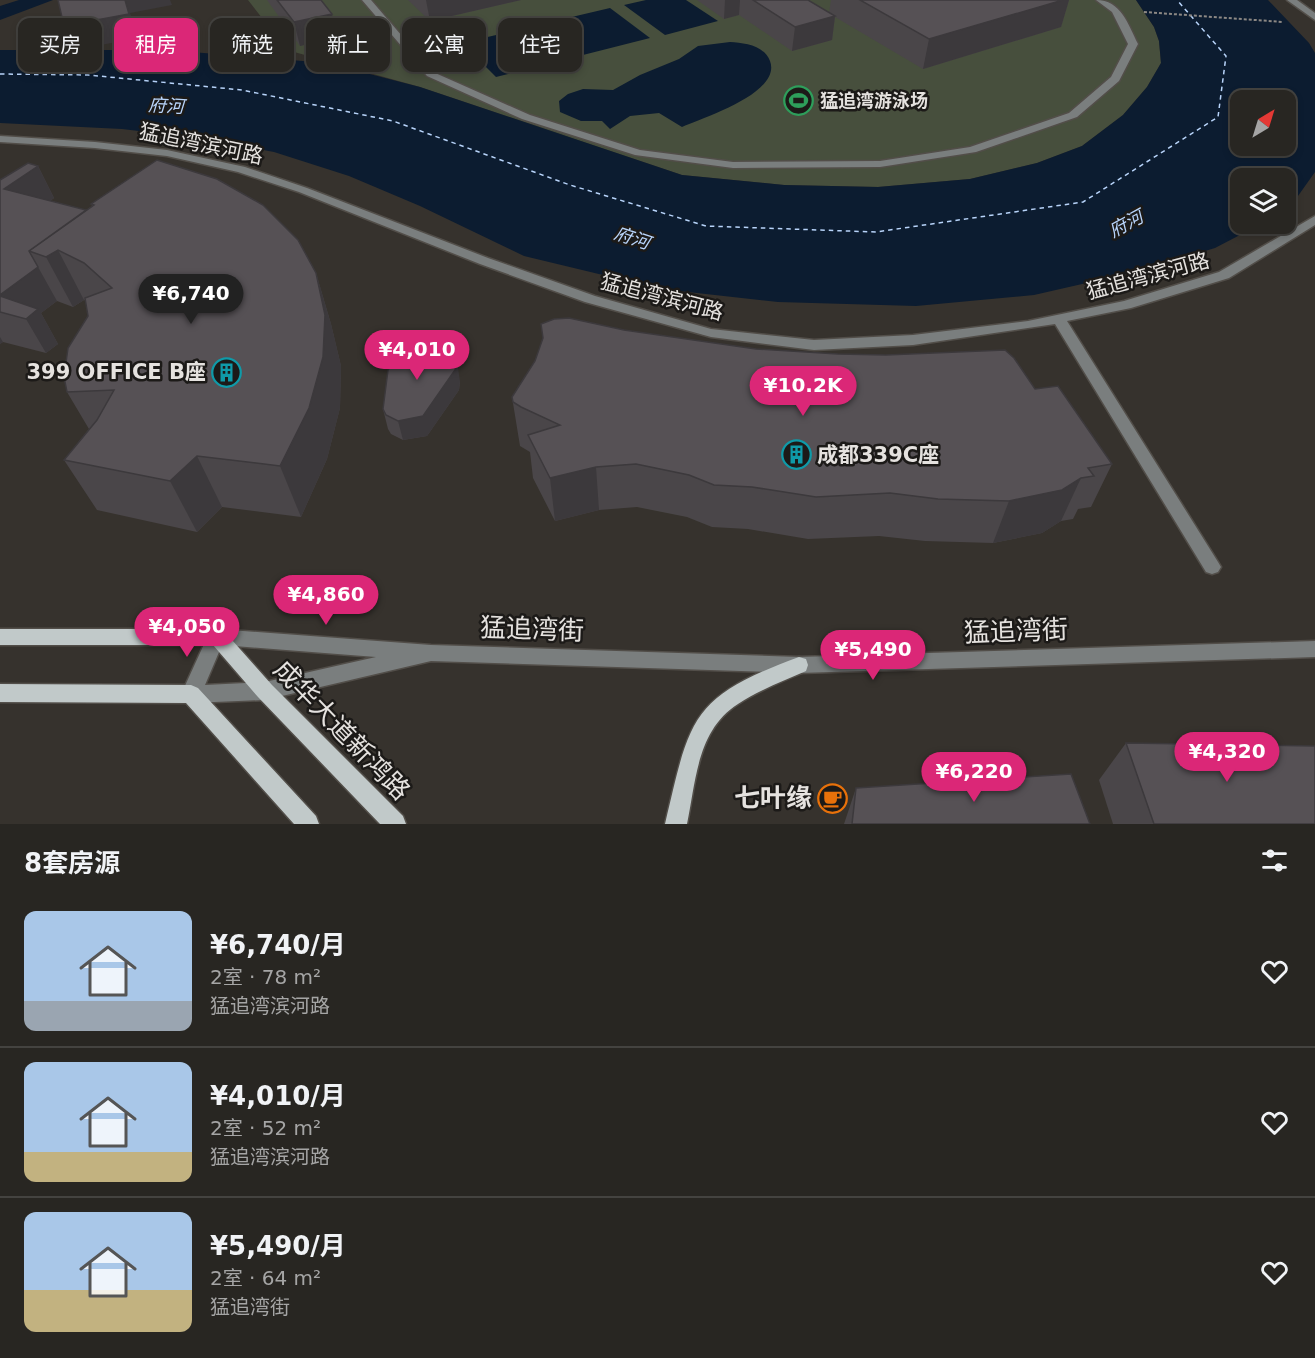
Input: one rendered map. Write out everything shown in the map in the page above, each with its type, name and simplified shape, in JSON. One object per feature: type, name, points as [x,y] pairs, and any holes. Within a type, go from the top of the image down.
[{"type":"main road","name":"猛追湾街","points":[[0,637],[217,637]]},
{"type":"main road","name":"成华大道新鸿路","points":[[217,637],[265,691],[395,824]]},
{"type":"main road","points":[[676,824],[696,741],[714,711],[743,692],[799,665]]},
{"type":"main road","name":"猛追湾街","points":[[0,693],[191,694]]},
{"type":"main road","points":[[191,694],[308,824]]},
{"type":"street","points":[[366,0],[430,74],[526,117],[639,153],[733,165],[880,164],[972,150],[1073,115],[1115,79],[1133,44],[1116,10],[1100,0]]},
{"type":"street","points":[[1291,0],[1315,17]]},
{"type":"street","name":"猛追湾滨河路","points":[[0,139],[95,145],[167,153],[241,170],[303,190],[484,261],[590,299],[711,333],[825,345],[913,340],[1059,319],[1130,304],[1224,275],[1315,220]]},
{"type":"street","points":[[1059,319],[1212,567]]},
{"type":"street","points":[[191,694],[217,637]]},
{"type":"street","name":"猛追湾街","points":[[217,637],[431,653],[799,665],[1315,649]]},
{"type":"street","name":"猛追湾街","points":[[191,694],[265,691],[431,653]]},
{"type":"path","points":[[1133,11],[1292,22]]},
{"type":"green space","name":"猛追湾游泳场","points":[[248,0],[1136,0],[1154,27],[1159,41],[1161,63],[1147,87],[1123,115],[1082,146],[1037,163],[970,179],[878,187],[784,185],[682,175],[420,87],[366,72],[390,72],[390,18],[306,18],[306,55],[294,52],[294,18],[262,18]]},
{"type":"water","points":[[19,0],[53,0],[0,20],[0,6]]},
{"type":"water","points":[[646,0],[686,0],[718,21],[665,35],[624,5]]},
{"type":"water","name":"府河","points":[[1136,0],[1268,0],[1309,43],[1315,53],[1315,172],[1296,199],[1296,168],[1230,168],[1230,234],[1242,234],[1215,248],[1139,271],[1034,295],[916,306],[778,302],[661,289],[524,256],[420,206],[349,176],[274,152],[197,138],[122,129],[0,123],[0,50],[18,50],[18,72],[102,72],[102,50],[114,50],[114,72],[198,72],[198,53],[210,53],[210,72],[294,72],[294,60],[306,61],[306,72],[362,72],[420,87],[682,175],[784,185],[878,187],[970,179],[1037,163],[1082,146],[1123,115],[1147,87],[1161,63],[1159,41],[1154,27]]},
{"type":"water","points":[[610,8],[650,38],[582,55],[582,18],[568,18]]},
{"type":"water","points":[[498,34],[498,72],[516,72],[496,77],[486,67],[486,37]]},
{"type":"water","points":[[730,42],[747,44],[763,51],[770,61],[771,73],[764,84],[753,94],[722,111],[682,127],[659,113],[630,116],[610,129],[602,121],[581,121],[560,112],[559,101],[568,94],[583,89],[613,90],[640,75],[679,59],[698,46]]},
{"type":"building","points":[[58,0],[125,0],[129,14],[102,19],[62,18]]},
{"type":"building","points":[[277,0],[321,0],[332,14],[294,22],[294,18],[291,18]]},
{"type":"building","points":[[753,0],[808,0],[835,16],[795,27]]},
{"type":"building","points":[[860,0],[1063,0],[929,39]]},
{"type":"building","name":"399 OFFICE B座","points":[[157,160],[217,179],[263,205],[298,240],[316,273],[325,315],[323,357],[309,408],[280,466],[197,456],[170,481],[64,460],[97,420],[114,390],[67,392],[64,377],[68,348],[88,316],[85,298],[112,288],[84,263],[58,250],[46,257],[29,251],[94,205],[91,204]]},
{"type":"building","points":[[28,163],[38,166],[4,189],[86,210],[29,251],[38,267],[0,295],[0,180]]},
{"type":"building","points":[[0,296],[38,309],[26,319],[0,312]]},
{"type":"building","name":"成都339C座","points":[[569,318],[624,330],[756,349],[886,355],[1005,350],[1014,358],[1035,389],[1058,386],[1112,464],[1088,468],[1094,476],[1081,478],[1062,490],[1009,501],[938,499],[890,493],[816,497],[752,487],[714,485],[689,475],[636,464],[596,467],[550,478],[528,435],[560,425],[521,407],[513,402],[512,397],[535,361],[543,338],[541,324],[554,319]]},
{"type":"building","points":[[422,345],[435,345],[453,355],[457,361],[455,370],[423,416],[398,421],[386,415],[383,409],[388,370],[398,355]]},
{"type":"building","points":[[1126,743],[1315,746],[1315,824],[1154,824]]},
{"type":"building","points":[[1071,774],[1090,824],[852,824],[856,788]]},
{"type":"ferry route","points":[[0,74],[88,75],[242,90],[393,121],[570,185],[706,226],[876,232],[1083,202],[1218,117],[1226,56],[1177,0]]},
{"type":"place","name":"猛追湾游泳场","points":[[799,101]]},
{"type":"place","name":"399 OFFICE B座","points":[[227,372]]},
{"type":"place","name":"成都339C座","points":[[796,455]]},
{"type":"place","name":"七叶缘","points":[[833,798]]}]
